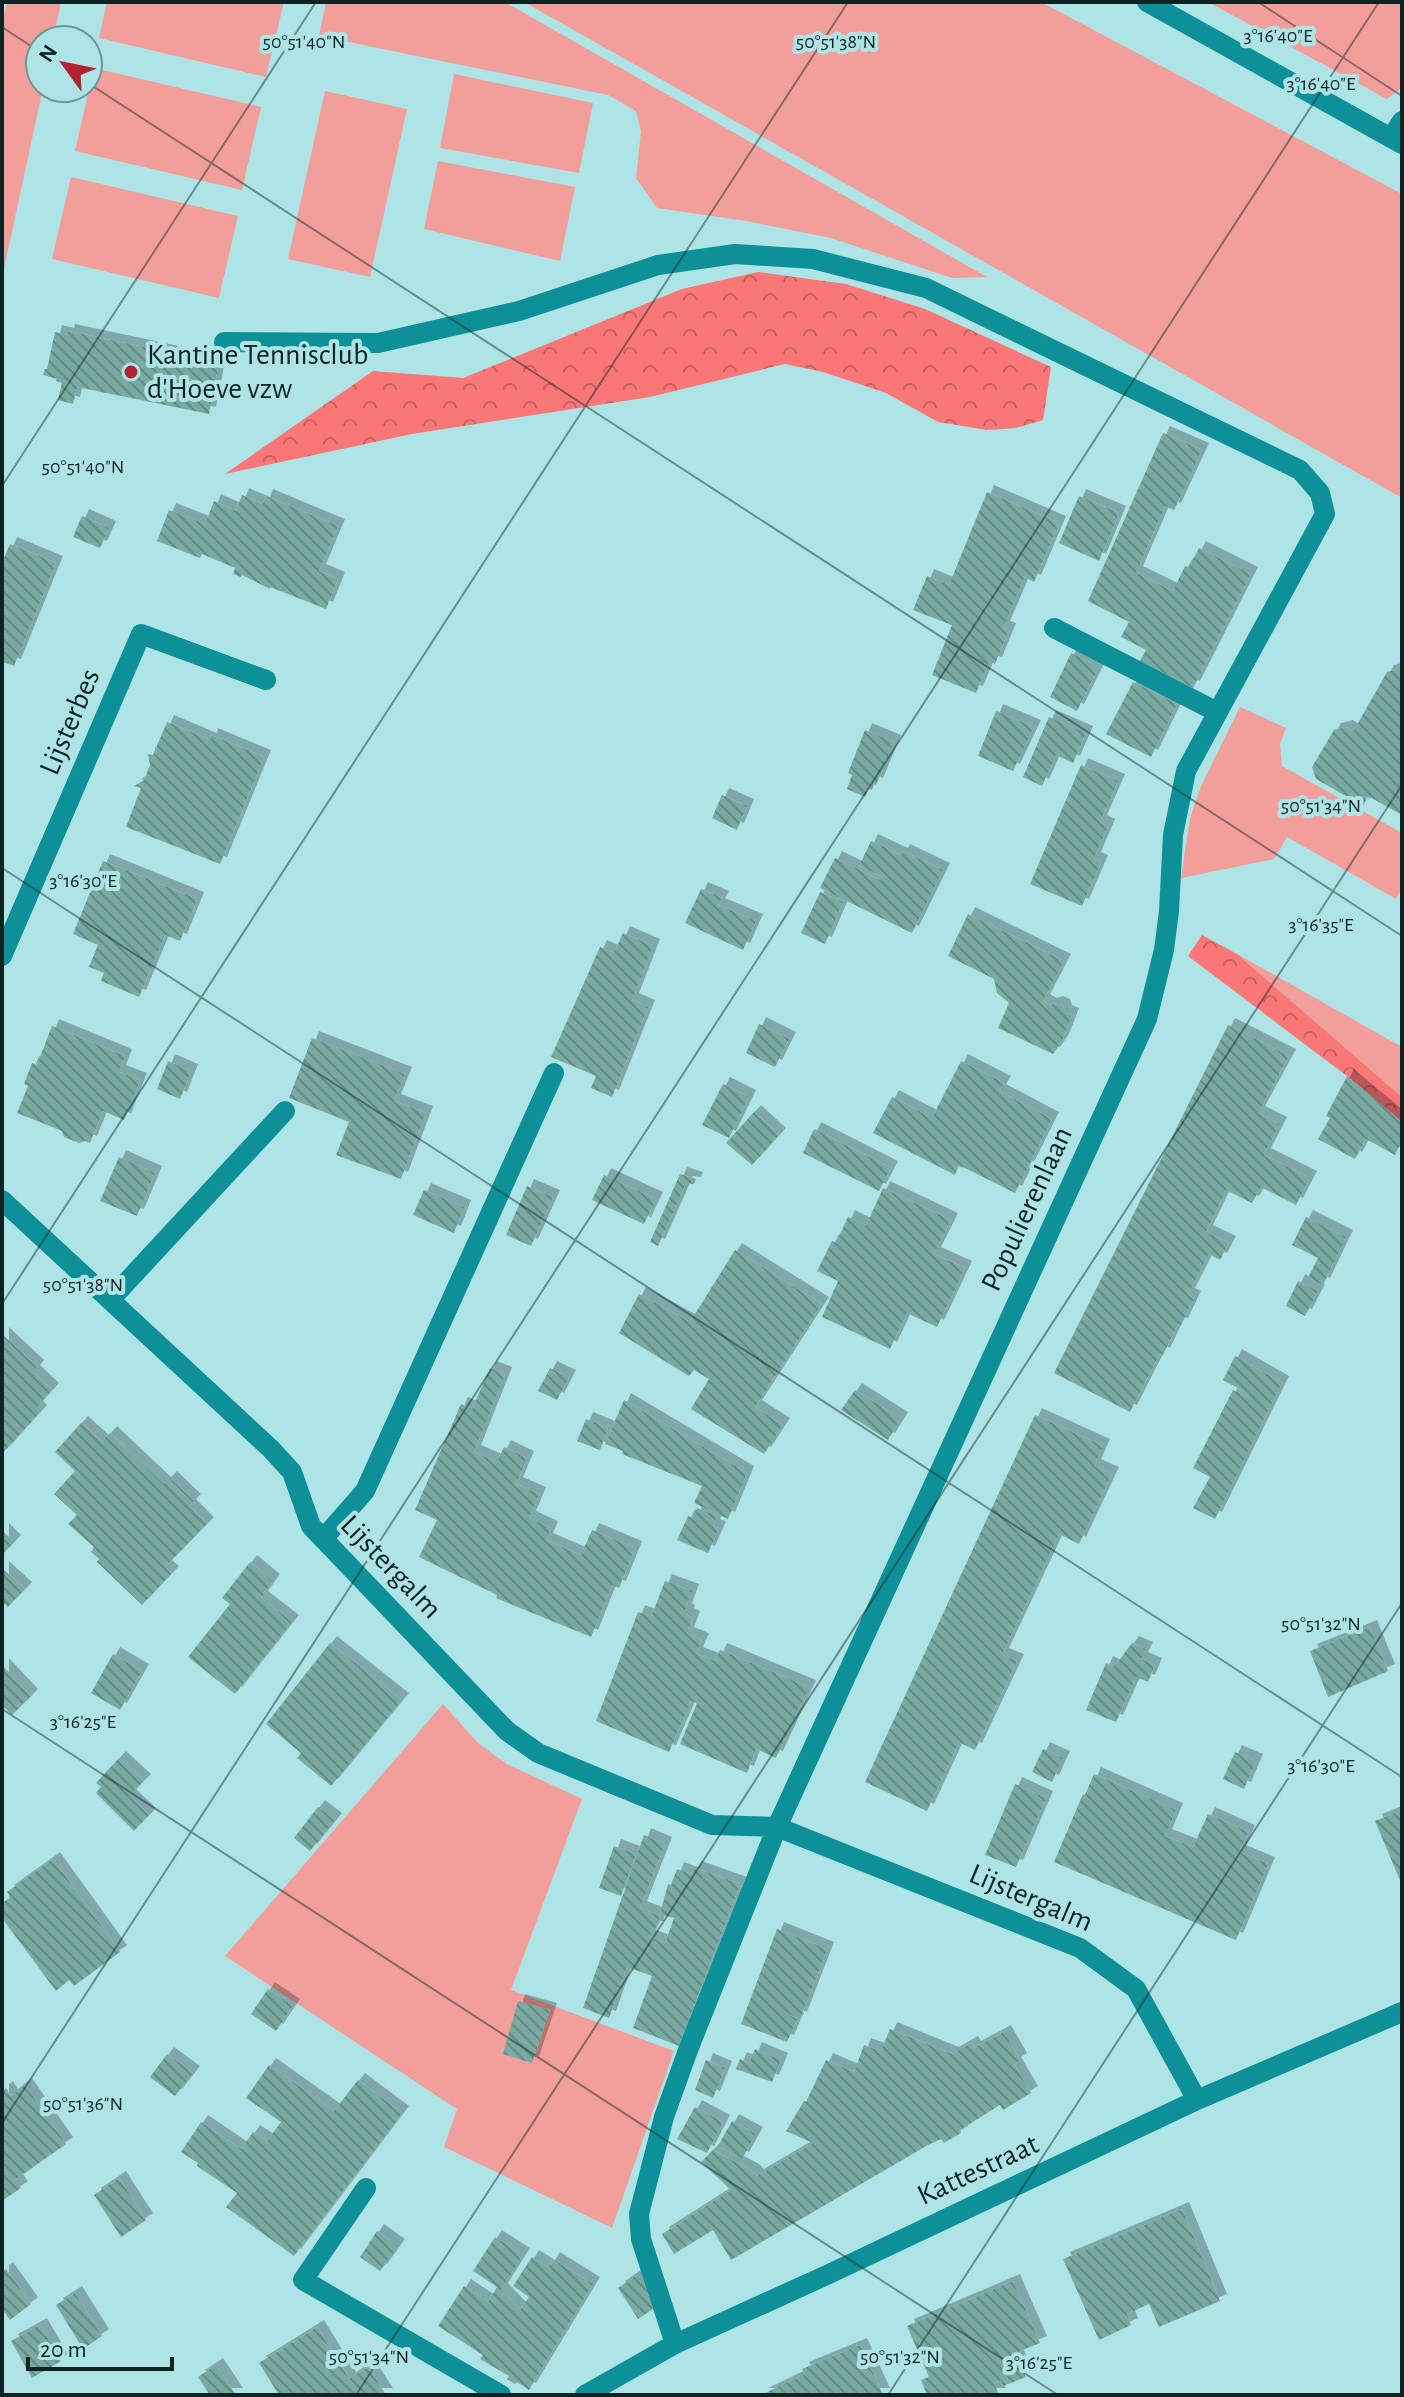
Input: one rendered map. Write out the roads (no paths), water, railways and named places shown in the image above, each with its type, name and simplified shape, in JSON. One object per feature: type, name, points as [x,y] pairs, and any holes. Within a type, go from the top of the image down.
[{"type":"street","points":[[1147,2],[1398,134]]},
{"type":"street","name":"Populierenlaan","points":[[224,342],[378,343],[519,311],[658,265],[735,254],[813,259],[926,288],[1300,470],[1320,493],[1325,514],[1186,771],[1173,835],[1164,950],[1147,1019],[777,1827]]},
{"type":"street","points":[[1054,628],[1217,712]]},
{"type":"street","name":"Lijsterbes","points":[[2,956],[141,634],[266,680]]},
{"type":"street","points":[[323,1539],[365,1491],[554,1073]]},
{"type":"street","points":[[110,1300],[285,1111]]},
{"type":"street","name":"Lijstergalm","points":[[2,1200],[271,1449],[292,1472],[311,1526],[507,1731],[538,1753],[712,1825],[777,1827],[1080,1948],[1136,1989],[1197,2100]]},
{"type":"street","points":[[675,2344],[641,2239],[639,2214],[664,2117],[777,1827]]},
{"type":"street","name":"Kattestraat","points":[[585,2395],[675,2344],[1197,2100],[1402,2012]]},
{"type":"street","points":[[366,2188],[303,2280],[501,2395]]},
{"type":"place","name":"Kantine Tennisclub d'Hoeve vzw","points":[[131,372]]}]
